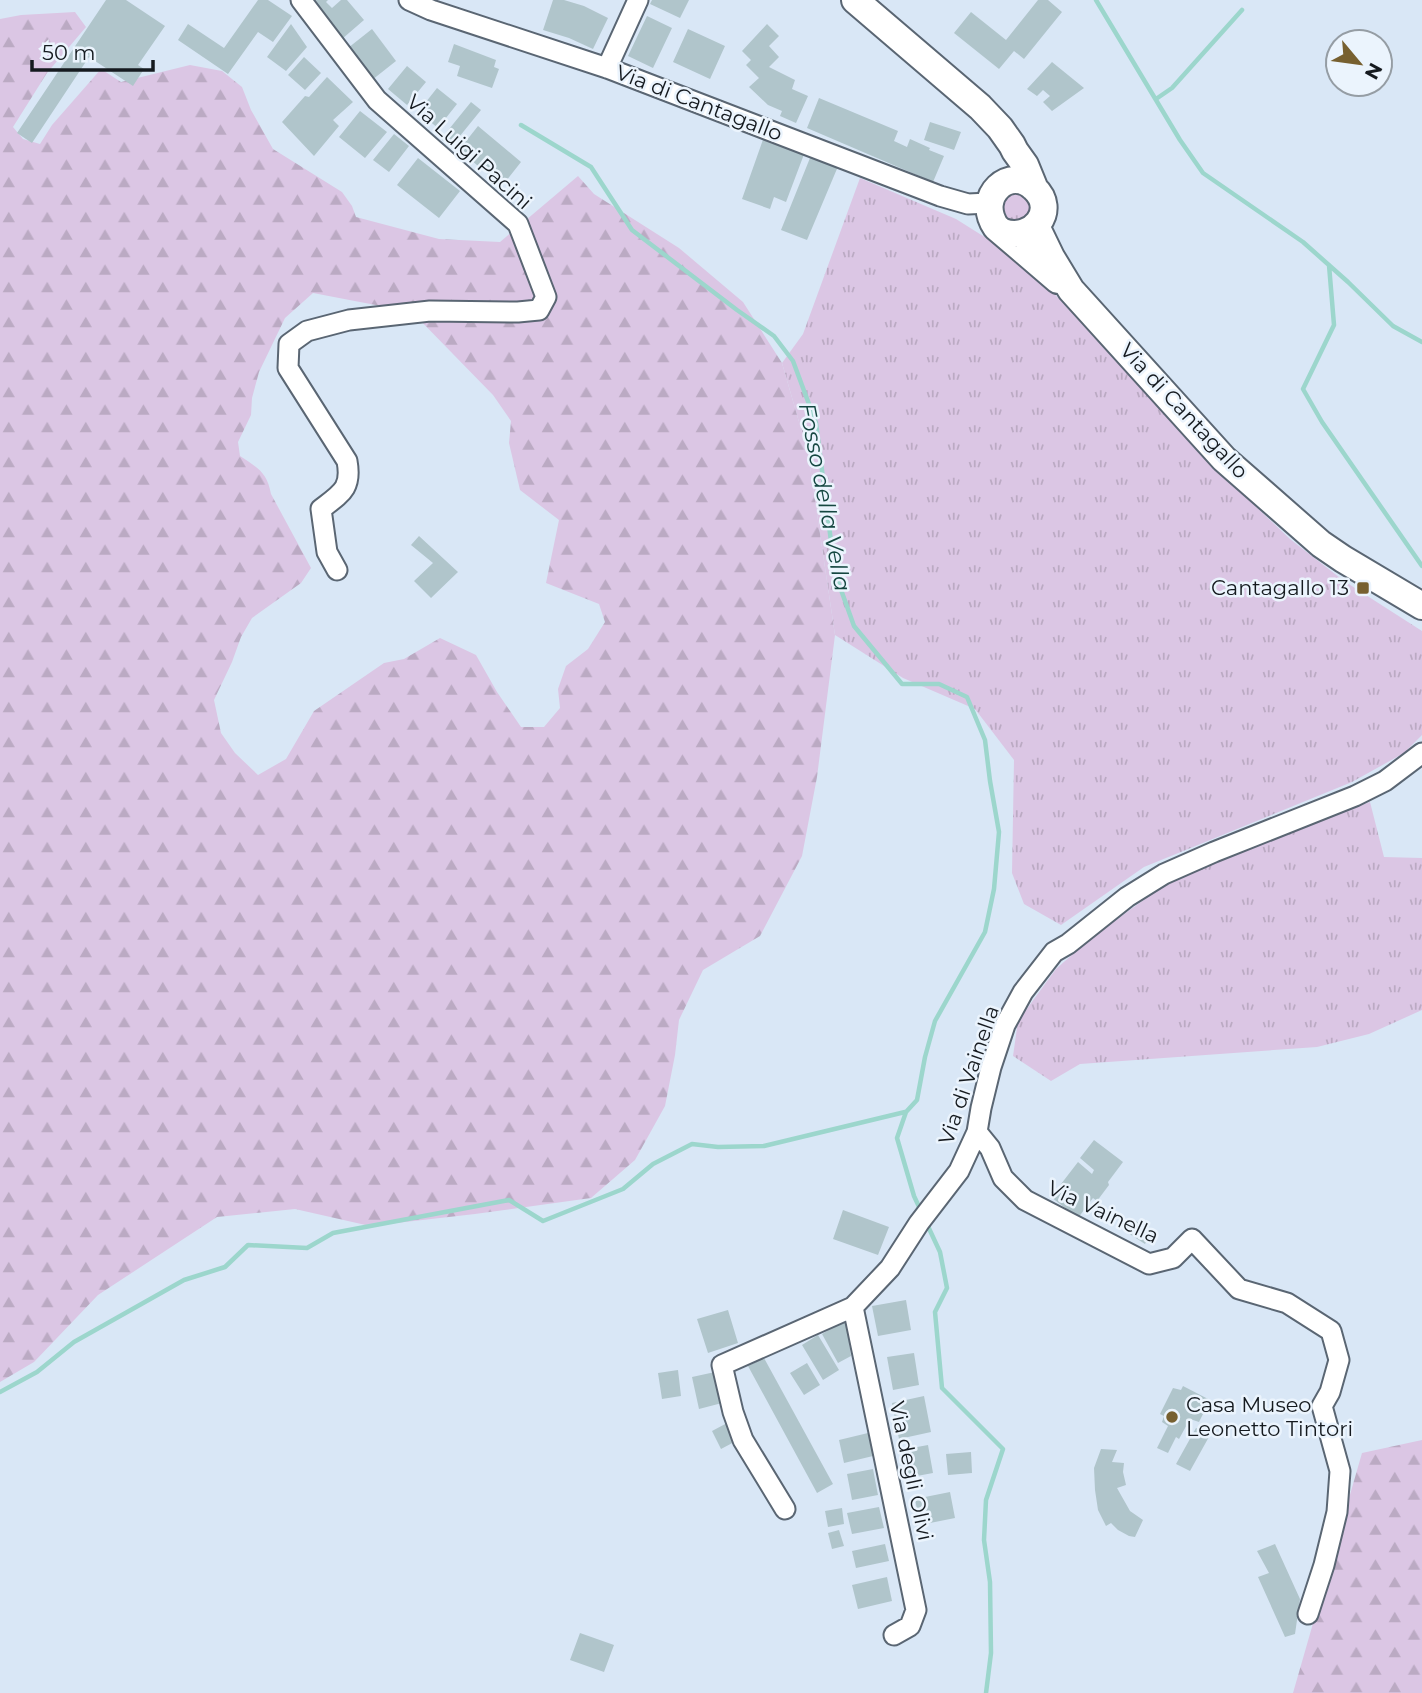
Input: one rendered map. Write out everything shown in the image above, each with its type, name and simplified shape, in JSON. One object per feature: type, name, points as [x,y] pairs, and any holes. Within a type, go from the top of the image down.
[{"type":"street","name":"Via Luigi Pacini","points":[[300,0],[377,100],[518,224],[546,297],[539,310],[430,311],[349,320],[307,331],[289,344],[288,368],[347,461],[347,485],[321,509],[327,552],[337,570]]},
{"type":"street","name":"Via di Cantagallo","points":[[409,0],[431,10],[607,68],[940,196],[968,204],[996,194],[1010,181],[1027,183],[1034,187]]},
{"type":"street","points":[[607,68],[638,0]]},
{"type":"street","points":[[855,0],[980,107],[1013,145],[1039,194],[1043,210],[1036,226],[1029,232],[1021,235],[1003,232]]},
{"type":"street","points":[[1015,151],[1006,178],[989,212],[991,220],[1047,272],[1071,290]]},
{"type":"street","points":[[1036,226],[1071,290]]},
{"type":"street","name":"Via di Cantagallo","points":[[1071,290],[1224,459],[1321,544],[1414,602]]},
{"type":"street","name":"Via di Vainella","points":[[785,1509],[743,1440],[722,1365],[853,1307],[890,1268],[959,1171],[977,1132],[991,1067],[1005,1026],[1023,992],[1054,952],[1127,897],[1164,874],[1385,782],[1422,752]]},
{"type":"street","name":"Via Vainella","points":[[977,1132],[990,1148],[1003,1178],[1025,1200],[1149,1264],[1172,1258],[1192,1239],[1239,1289],[1287,1303],[1331,1331],[1339,1360],[1330,1392],[1322,1406],[1340,1471],[1337,1512],[1308,1614]]},
{"type":"street","name":"Via degli Olivi","points":[[853,1307],[916,1610],[910,1626],[894,1635]]},
{"type":"green space","points":[[75,12],[86,27],[47,73],[13,127],[23,139],[40,144],[52,125],[101,69],[121,82],[190,65],[222,71],[242,87],[251,110],[273,149],[342,192],[356,217],[439,239],[500,242],[578,176],[594,194],[679,248],[743,302],[782,363],[808,453],[835,635],[817,777],[802,856],[760,936],[703,970],[679,1020],[665,1106],[635,1160],[591,1198],[475,1214],[370,1226],[295,1209],[217,1217],[98,1295],[34,1362],[0,1382],[0,19]],"holes":[[[313,293],[412,312],[493,395],[511,421],[509,443],[520,490],[559,520],[546,583],[599,604],[605,622],[588,649],[566,666],[558,689],[560,708],[544,727],[521,727],[476,655],[440,638],[404,659],[384,663],[314,711],[286,759],[258,775],[235,753],[221,733],[214,700],[252,618],[301,583],[311,568],[271,494],[264,475],[240,456],[238,442],[251,415],[252,398],[259,372],[285,318]]]},
{"type":"green space","points":[[860,178],[956,219],[1026,263],[1210,463],[1290,539],[1344,581],[1422,631],[1422,735],[1404,753],[1352,782],[1144,867],[1061,925],[1024,904],[1012,873],[1014,760],[975,709],[903,678],[835,635],[808,453],[782,363],[803,334]]},
{"type":"green space","points":[[1012,192],[1027,196],[1032,210],[1023,223],[1003,219],[1000,203]]},
{"type":"green space","points":[[1370,802],[1384,857],[1422,858],[1422,1010],[1369,1034],[1317,1047],[1080,1064],[1051,1081],[1013,1056],[1018,1021],[1056,969],[1091,938],[1167,883],[1272,837]]},
{"type":"green space","points":[[1422,1440],[1422,1693],[1293,1693],[1362,1453]]},
{"type":"building","points":[[106,0],[126,0],[165,26],[138,65],[144,69],[133,86],[89,57],[32,143],[17,133]]},
{"type":"building","points":[[258,0],[268,0],[292,16],[273,42],[258,32],[228,74],[178,40],[188,24],[224,48]]},
{"type":"building","points":[[310,0],[328,0],[326,2],[332,8],[341,0],[347,0],[364,20],[342,39]]},
{"type":"building","points":[[553,0],[584,6],[608,18],[593,49],[543,30]]},
{"type":"building","points":[[652,0],[689,0],[680,18],[650,4]]},
{"type":"building","points":[[1038,0],[1048,0],[1062,12],[1024,59],[1014,51],[999,69],[954,33],[971,12],[1006,40]]},
{"type":"building","points":[[647,16],[672,28],[653,68],[628,56]]},
{"type":"building","points":[[291,24],[307,47],[286,71],[267,57]]},
{"type":"building","points":[[767,24],[779,36],[769,46],[779,57],[769,67],[795,80],[792,89],[808,96],[796,123],[780,116],[782,111],[768,105],[749,87],[759,78],[746,65],[751,60],[742,51]]},
{"type":"building","points":[[372,29],[396,61],[372,80],[348,48]]},
{"type":"building","points":[[688,29],[725,46],[710,79],[673,62]]},
{"type":"building","points":[[454,44],[496,60],[494,67],[499,69],[492,88],[457,76],[460,66],[448,62]]},
{"type":"building","points":[[304,57],[321,73],[305,90],[288,75]]},
{"type":"building","points":[[1052,62],[1084,88],[1052,111],[1043,102],[1050,96],[1043,90],[1037,96],[1027,89]]},
{"type":"building","points":[[407,66],[426,82],[407,105],[388,89]]},
{"type":"building","points":[[327,77],[353,102],[333,120],[339,126],[314,156],[282,122],[305,96],[309,97]]},
{"type":"building","points":[[437,88],[457,104],[438,128],[418,112]]},
{"type":"building","points":[[819,98],[898,131],[894,141],[907,147],[910,139],[944,156],[933,182],[807,128]]},
{"type":"building","points":[[471,102],[481,110],[451,147],[441,139]]},
{"type":"building","points":[[360,111],[387,132],[365,158],[339,137]]},
{"type":"building","points":[[930,122],[961,132],[954,150],[924,140]]},
{"type":"building","points":[[478,126],[521,162],[502,186],[459,150]]},
{"type":"building","points":[[394,134],[409,146],[389,172],[373,160]]},
{"type":"building","points":[[765,134],[806,149],[786,202],[774,197],[770,209],[742,199]]},
{"type":"building","points":[[812,153],[839,164],[807,240],[781,230]]},
{"type":"building","points":[[418,158],[460,191],[439,218],[397,185]]},
{"type":"building","points":[[419,536],[458,572],[431,598],[414,581],[433,563],[411,545]]},
{"type":"building","points":[[1094,1140],[1123,1162],[1097,1201],[1093,1198],[1078,1218],[1051,1197],[1078,1162],[1092,1174],[1094,1170],[1080,1158]]},
{"type":"building","points":[[843,1210],[889,1227],[878,1255],[833,1239]]},
{"type":"building","points":[[1136,1221],[1152,1232],[1145,1244],[1128,1233]]},
{"type":"building","points":[[906,1300],[911,1330],[878,1336],[872,1306]]},
{"type":"building","points":[[728,1310],[738,1343],[708,1353],[697,1319]]},
{"type":"building","points":[[846,1320],[851,1356],[838,1363],[822,1334]]},
{"type":"building","points":[[818,1335],[839,1370],[823,1380],[802,1345]]},
{"type":"building","points":[[914,1353],[919,1385],[893,1390],[887,1357]]},
{"type":"building","points":[[764,1358],[833,1484],[817,1493],[748,1366]]},
{"type":"building","points":[[807,1363],[820,1385],[804,1395],[790,1373]]},
{"type":"building","points":[[678,1370],[681,1396],[662,1399],[658,1373]]},
{"type":"building","points":[[715,1372],[722,1403],[699,1409],[692,1377]]},
{"type":"building","points":[[1183,1386],[1210,1400],[1199,1422],[1190,1419],[1168,1453],[1157,1448],[1168,1426],[1162,1422],[1164,1416],[1160,1414],[1173,1388],[1181,1390]]},
{"type":"building","points":[[924,1396],[931,1432],[899,1439],[892,1403]]},
{"type":"building","points":[[729,1422],[738,1440],[721,1449],[712,1431]]},
{"type":"building","points":[[1196,1428],[1210,1435],[1190,1471],[1176,1464]]},
{"type":"building","points":[[868,1433],[873,1456],[844,1463],[839,1440]]},
{"type":"building","points":[[928,1445],[933,1473],[906,1478],[901,1450]]},
{"type":"building","points":[[1101,1449],[1117,1450],[1112,1462],[1124,1463],[1126,1485],[1117,1488],[1130,1511],[1143,1520],[1135,1537],[1118,1530],[1111,1523],[1106,1526],[1098,1510],[1094,1468]]},
{"type":"building","points":[[971,1452],[972,1473],[948,1475],[946,1454]]},
{"type":"building","points":[[873,1469],[878,1495],[852,1500],[847,1474]]},
{"type":"building","points":[[950,1492],[955,1518],[920,1525],[915,1499]]},
{"type":"building","points":[[879,1507],[884,1528],[852,1534],[847,1513]]},
{"type":"building","points":[[842,1508],[844,1524],[828,1527],[825,1511]]},
{"type":"building","points":[[839,1530],[844,1546],[832,1549],[828,1533]]},
{"type":"building","points":[[885,1544],[889,1561],[856,1568],[852,1551]]},
{"type":"building","points":[[1275,1544],[1300,1599],[1295,1634],[1285,1637],[1258,1577],[1269,1573],[1257,1551]]},
{"type":"building","points":[[887,1577],[892,1601],[858,1609],[852,1585]]},
{"type":"building","points":[[580,1633],[614,1645],[604,1672],[570,1660]]},
{"type":"waterway","points":[[1096,0],[1180,140],[1203,173],[1303,242],[1393,326],[1422,342]]},
{"type":"waterway","points":[[1156,99],[1172,88],[1242,10]]},
{"type":"waterway","name":"Fosso della Vella","points":[[521,125],[591,167],[632,230],[774,336],[793,361],[816,423],[835,573],[854,626],[902,684],[939,684],[967,697],[985,740],[999,832],[994,889],[985,932],[935,1021],[917,1100],[906,1112],[897,1138],[921,1211]]},
{"type":"waterway","points":[[1329,265],[1334,325],[1303,389],[1322,422],[1422,566]]},
{"type":"waterway","points":[[0,1392],[37,1372],[74,1342],[184,1280],[225,1267],[248,1245],[307,1248],[333,1233],[509,1200],[543,1221],[623,1189],[653,1164],[692,1144],[718,1147],[764,1146],[905,1112]]},
{"type":"waterway","points":[[926,1222],[940,1252],[947,1288],[935,1312],[942,1388],[1003,1449],[986,1500],[984,1540],[990,1582],[991,1653],[986,1693]]},
{"type":"place","name":"Cantagallo 13","points":[[1363,588]]},
{"type":"place","name":"Casa Museo Leonetto Tintori","points":[[1172,1417]]}]
